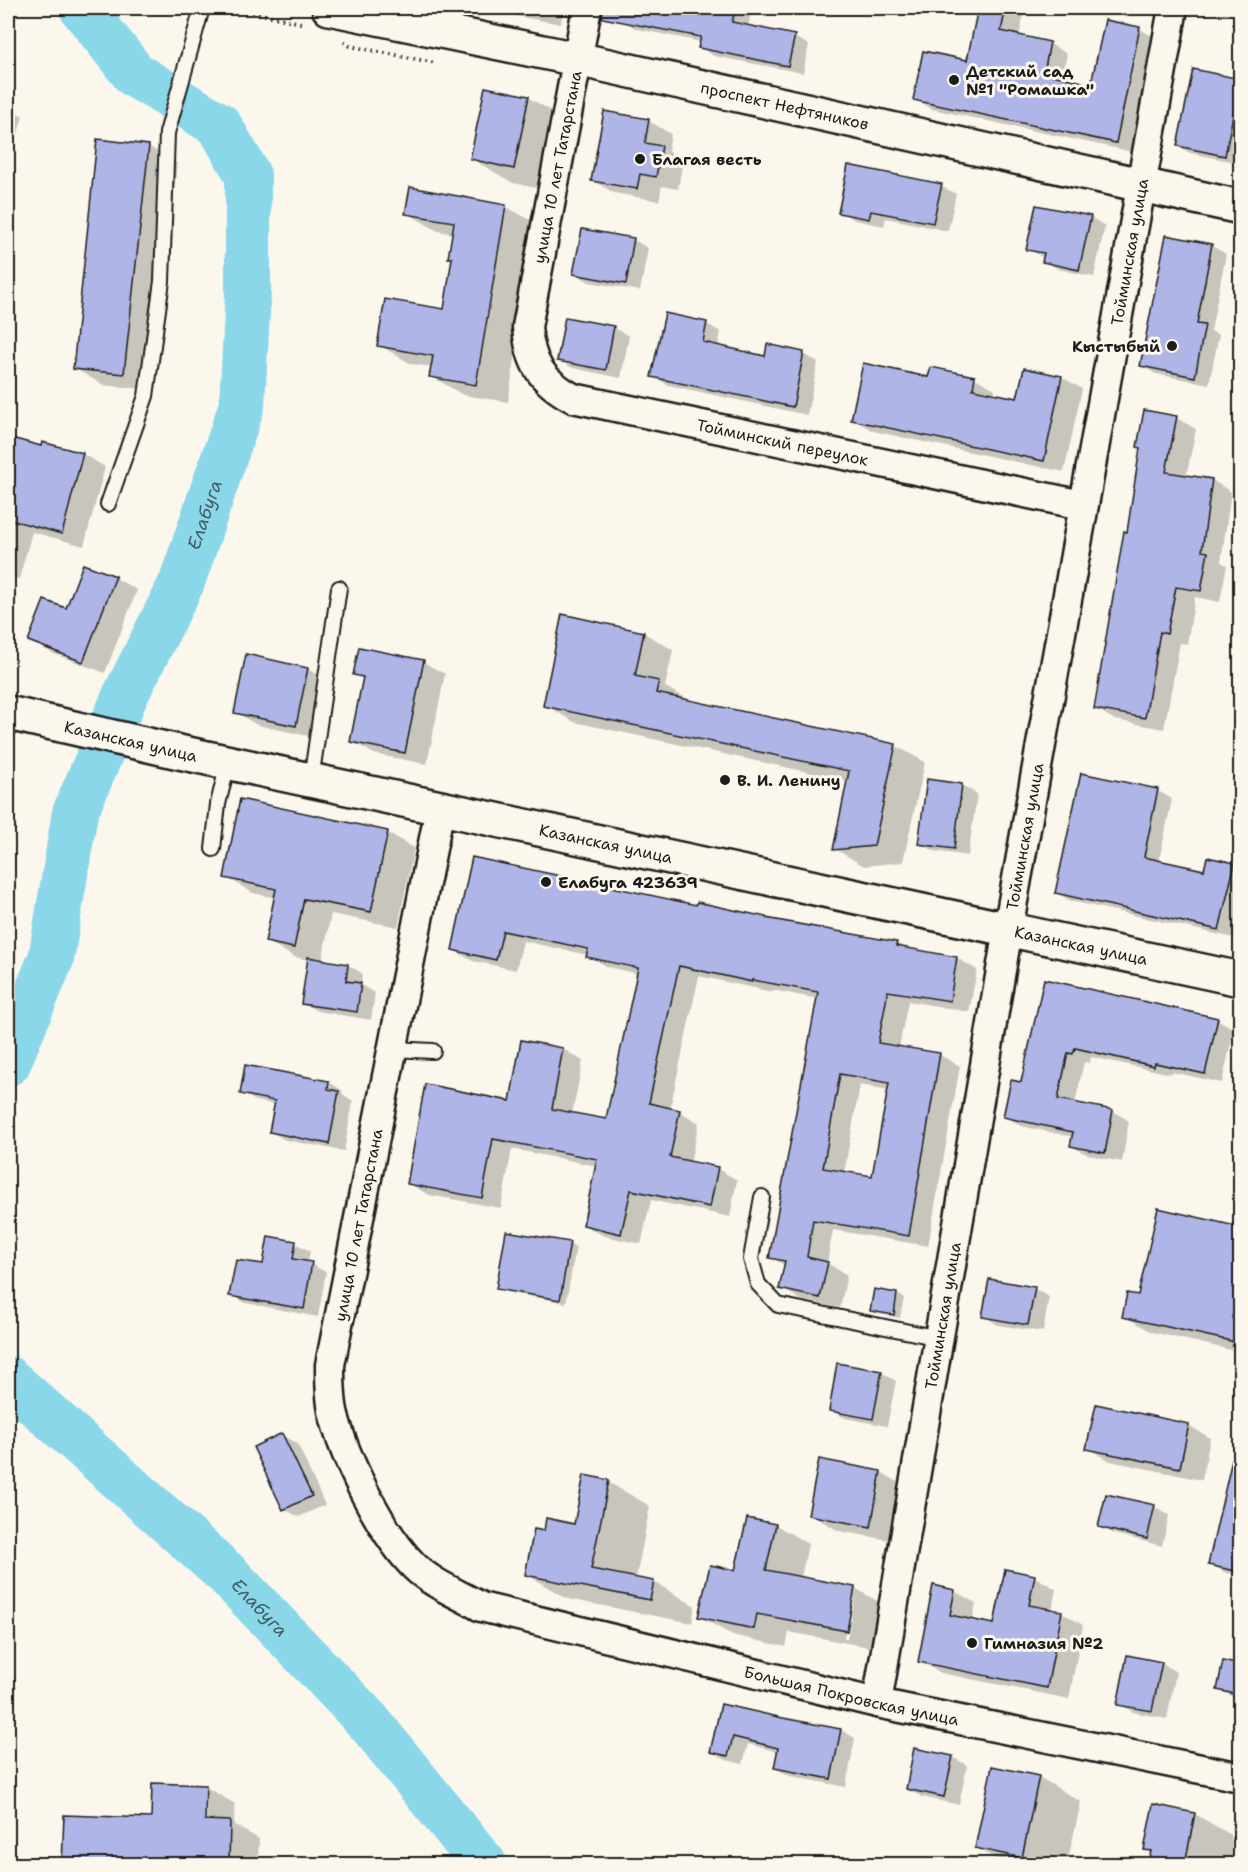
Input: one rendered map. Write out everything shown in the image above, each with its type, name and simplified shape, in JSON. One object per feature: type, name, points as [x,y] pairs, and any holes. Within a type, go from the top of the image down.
[{"type":"street","name":"проспект Нефтяников","points":[[329,8],[577,59],[1240,207]]},
{"type":"street","name":"улица 10 лет Татарстана","points":[[527,327],[587,8]]},
{"type":"street","name":"Тойминская улица","points":[[877,1703],[1082,505],[1143,184],[1173,8]]},
{"type":"street","name":"Тойминский переулок","points":[[527,327],[529,347],[534,362],[544,378],[573,398],[1082,505]]},
{"type":"street","name":"Казанская улица","points":[[8,713],[179,752],[1240,979]]},
{"type":"street","name":"улица 10 лет Татарстана","points":[[440,808],[330,1365],[330,1394],[340,1434],[379,1517],[414,1566],[436,1582],[465,1598]]},
{"type":"street","name":"Большая Покровская улица","points":[[465,1598],[481,1607],[877,1703],[1240,1777]]},
{"type":"lane","points":[[108,504],[146,396],[162,281],[167,133],[180,79],[202,8]]},
{"type":"lane","points":[[311,780],[339,588]]},
{"type":"lane","points":[[213,849],[218,804],[228,762]]},
{"type":"lane","points":[[392,1049],[433,1051]]},
{"type":"lane","points":[[762,1197],[751,1259],[758,1284],[778,1305],[939,1338]]},
{"type":"building","points":[[603,8],[736,8],[732,22],[795,35],[788,66],[698,48],[701,37],[602,18]]},
{"type":"building","points":[[978,8],[1006,8],[1001,31],[1050,42],[1044,73],[1091,84],[1105,20],[1140,27],[1116,143],[913,100],[923,51],[967,60]]},
{"type":"building","points":[[1193,69],[1240,79],[1225,156],[1177,146]]},
{"type":"building","points":[[485,87],[529,96],[514,169],[470,159]]},
{"type":"building","points":[[604,111],[649,119],[645,143],[662,146],[656,177],[640,174],[637,189],[591,181]]},
{"type":"building","points":[[97,139],[149,145],[124,374],[73,369]]},
{"type":"building","points":[[848,165],[942,184],[933,223],[871,211],[869,219],[838,213]]},
{"type":"building","points":[[410,187],[506,205],[476,385],[429,377],[433,356],[377,346],[385,299],[444,309],[452,258],[448,258],[454,222],[405,214]]},
{"type":"building","points":[[1036,205],[1091,216],[1079,270],[1042,262],[1044,253],[1026,250]]},
{"type":"building","points":[[582,229],[634,238],[626,284],[573,274]]},
{"type":"building","points":[[1166,235],[1212,244],[1197,324],[1205,325],[1195,377],[1140,366]]},
{"type":"building","points":[[665,313],[707,322],[703,342],[765,356],[767,344],[804,352],[793,407],[651,377]]},
{"type":"building","points":[[565,317],[614,326],[606,370],[557,361]]},
{"type":"building","points":[[863,363],[928,377],[931,367],[975,376],[973,389],[1017,398],[1024,368],[1062,376],[1044,461],[851,420]]},
{"type":"building","points":[[1144,410],[1177,416],[1166,472],[1212,479],[1202,551],[1208,552],[1201,591],[1176,587],[1167,634],[1160,632],[1145,718],[1094,709],[1124,531],[1127,532],[1140,448],[1137,447]]},
{"type":"building","points":[[8,437],[41,446],[42,442],[83,453],[62,534],[8,519]]},
{"type":"building","points":[[83,564],[116,576],[83,662],[28,641],[44,600],[66,608]]},
{"type":"building","points":[[562,614],[644,632],[635,676],[659,681],[656,693],[896,744],[874,846],[833,850],[849,771],[543,706]]},
{"type":"building","points":[[359,647],[424,660],[405,753],[350,742],[363,677],[353,675]]},
{"type":"building","points":[[246,654],[308,668],[296,726],[234,713]]},
{"type":"building","points":[[1081,773],[1158,789],[1144,857],[1204,870],[1207,857],[1235,863],[1219,930],[1055,893]]},
{"type":"building","points":[[927,779],[962,784],[954,849],[918,844]]},
{"type":"building","points":[[240,799],[388,831],[371,912],[304,899],[294,948],[265,942],[276,889],[224,878]]},
{"type":"building","points":[[472,857],[696,905],[697,902],[766,918],[897,942],[896,946],[957,957],[950,1001],[888,991],[878,1043],[940,1053],[909,1236],[813,1220],[807,1257],[828,1262],[820,1298],[779,1289],[785,1261],[769,1258],[818,992],[752,980],[752,982],[679,966],[649,1103],[680,1110],[670,1157],[718,1167],[710,1207],[631,1190],[621,1234],[583,1225],[597,1159],[493,1139],[482,1198],[407,1184],[425,1084],[510,1101],[521,1040],[563,1048],[552,1109],[606,1119],[638,968],[586,957],[588,949],[503,931],[496,960],[452,950]],"holes":[[[840,1074],[889,1083],[872,1176],[823,1168]]]},
{"type":"building","points":[[308,957],[348,964],[346,981],[361,983],[357,1012],[301,1004]]},
{"type":"building","points":[[1044,979],[1218,1018],[1205,1074],[1155,1063],[1154,1066],[1075,1048],[1073,1054],[1068,1053],[1058,1099],[1113,1110],[1105,1153],[1070,1146],[1073,1132],[1003,1117],[1011,1080],[1021,1082]]},
{"type":"building","points":[[245,1065],[329,1081],[328,1089],[339,1091],[329,1144],[269,1132],[275,1101],[240,1094]]},
{"type":"building","points":[[1158,1208],[1240,1227],[1240,1282],[1232,1318],[1240,1320],[1240,1343],[1122,1317],[1127,1293],[1138,1295]]},
{"type":"building","points":[[506,1231],[570,1242],[560,1300],[496,1289]]},
{"type":"building","points":[[268,1236],[296,1241],[293,1259],[312,1262],[304,1309],[229,1296],[236,1260],[263,1264]]},
{"type":"building","points":[[989,1279],[1035,1287],[1028,1325],[982,1317]]},
{"type":"building","points":[[874,1289],[897,1293],[894,1315],[870,1311]]},
{"type":"building","points":[[837,1363],[882,1371],[873,1419],[829,1411]]},
{"type":"building","points":[[1096,1404],[1189,1424],[1180,1468],[1086,1449]]},
{"type":"building","points":[[282,1433],[312,1496],[283,1510],[253,1447]]},
{"type":"building","points":[[819,1459],[881,1471],[871,1527],[808,1515]]},
{"type":"building","points":[[1232,1459],[1240,1460],[1240,1572],[1208,1565]]},
{"type":"building","points":[[584,1475],[609,1480],[591,1569],[654,1581],[650,1600],[525,1575],[534,1529],[544,1531],[546,1518],[574,1524]]},
{"type":"building","points":[[1106,1494],[1155,1505],[1147,1539],[1098,1527]]},
{"type":"building","points":[[747,1518],[776,1524],[766,1570],[855,1587],[847,1631],[757,1614],[754,1629],[698,1617],[710,1565],[735,1570]]},
{"type":"building","name":"Гимназия №2","points":[[1005,1569],[1035,1575],[1029,1605],[1062,1611],[1047,1688],[918,1662],[933,1585],[955,1590],[950,1615],[994,1624]]},
{"type":"building","points":[[1127,1655],[1162,1662],[1152,1711],[1117,1705]]},
{"type":"building","points":[[1223,1661],[1240,1665],[1240,1695],[1217,1690]]},
{"type":"building","points":[[721,1704],[841,1729],[831,1779],[774,1768],[778,1748],[733,1737],[728,1756],[710,1752]]},
{"type":"building","points":[[914,1748],[953,1756],[944,1797],[906,1789]]},
{"type":"building","points":[[992,1766],[1039,1776],[1022,1858],[975,1848]]},
{"type":"building","points":[[152,1783],[206,1785],[205,1820],[230,1821],[229,1864],[62,1864],[64,1815],[151,1818]]},
{"type":"building","points":[[1153,1804],[1195,1813],[1185,1864],[1148,1864],[1151,1851],[1144,1850]]},
{"type":"waterway","name":"Елабуга","points":[[8,1063],[51,959],[75,813],[125,696],[182,582],[242,405],[248,293],[248,175],[219,125],[135,75],[82,8]]},
{"type":"waterway","name":"Елабуга","points":[[8,1379],[228,1575],[368,1721],[484,1864]]},
{"type":"place","name":"Детский сад №1 \"Ромашка\"","points":[[954,80]]},
{"type":"place","name":"Благая весть","points":[[640,159]]},
{"type":"place","name":"Кыстыбый","points":[[1172,346]]},
{"type":"place","name":"В. И. Ленину","points":[[725,780]]},
{"type":"place","name":"Елабуга 423639","points":[[546,882]]},
{"type":"place","name":"Гимназия №2","points":[[972,1643]]}]
